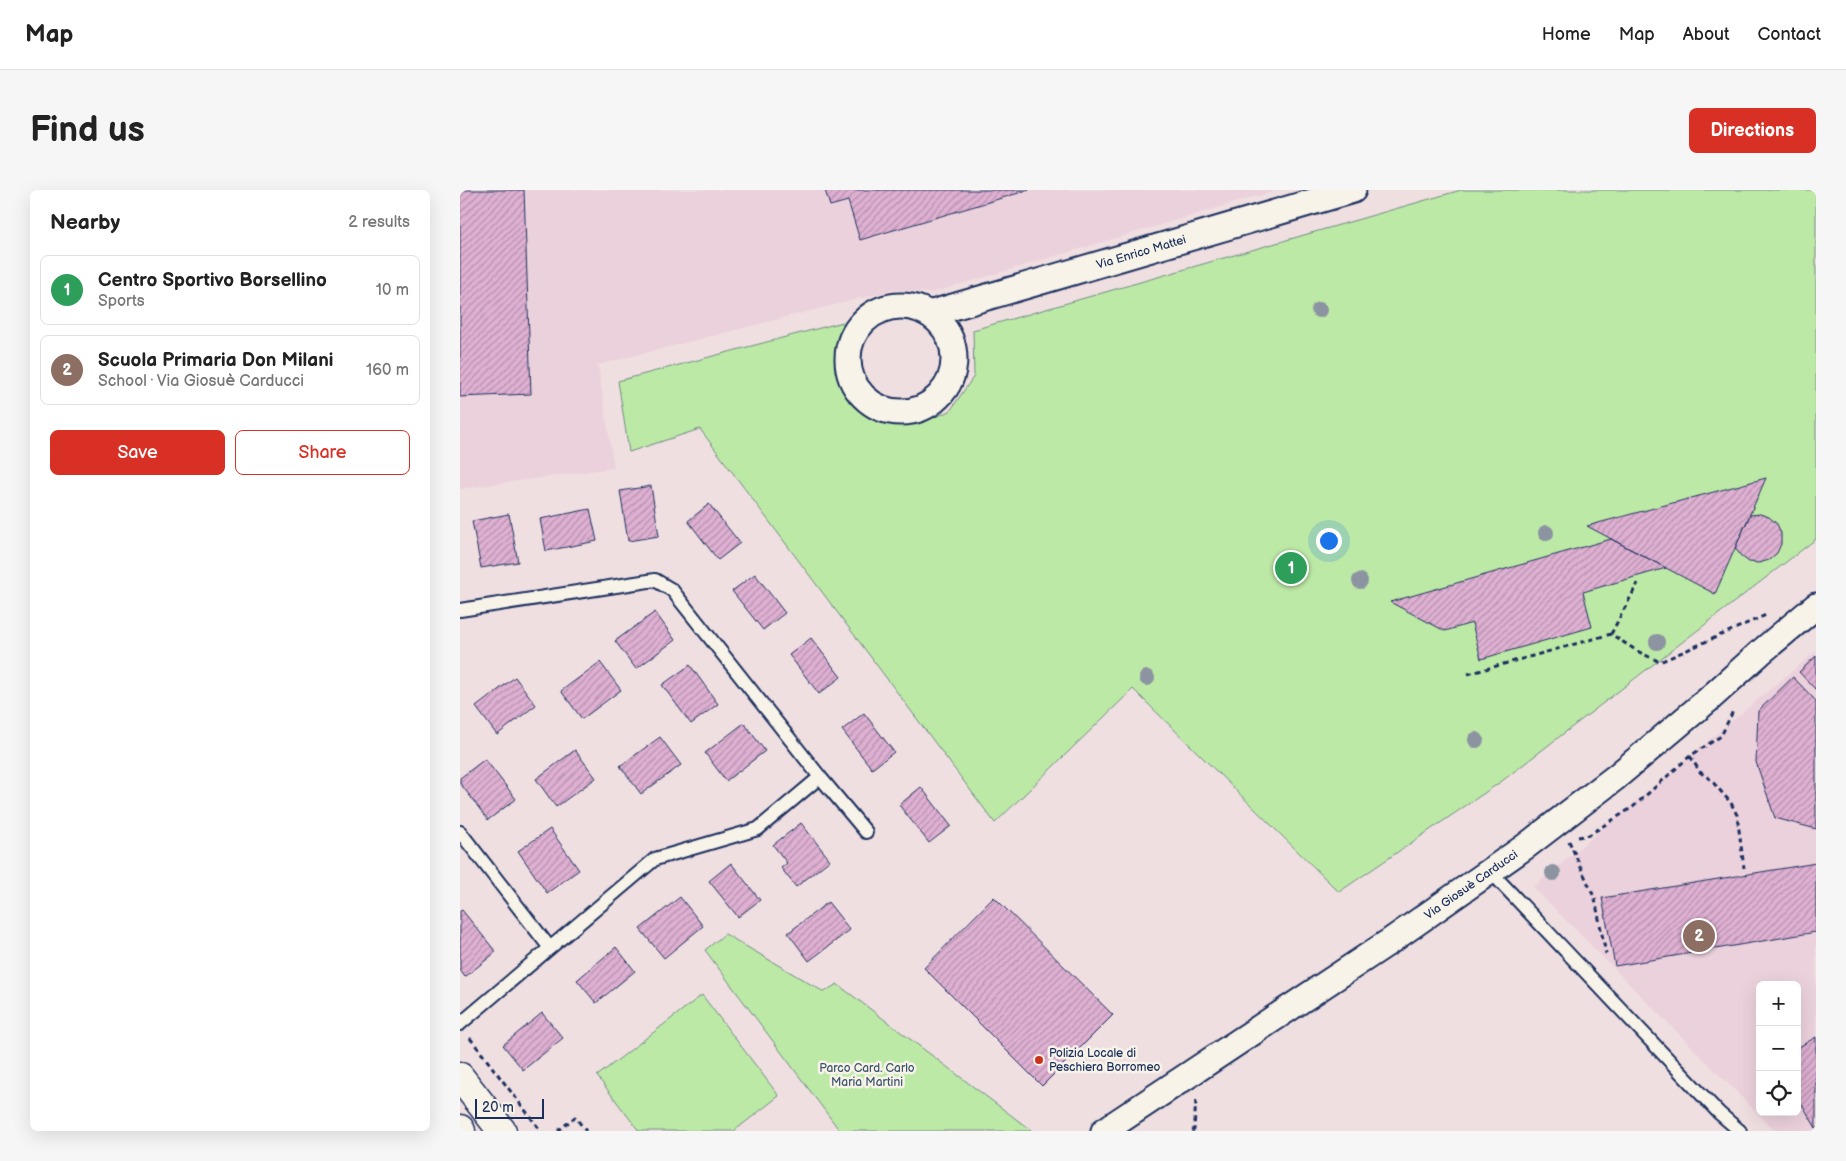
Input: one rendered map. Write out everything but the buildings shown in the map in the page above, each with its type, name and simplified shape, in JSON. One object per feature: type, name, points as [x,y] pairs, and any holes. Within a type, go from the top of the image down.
[{"type":"street","name":"Via Enrico Mattei","points":[[929,314],[1353,190]]},
{"type":"street","points":[[894,306],[912,307],[929,314],[942,325],[950,340],[954,356],[952,373],[945,389],[933,401],[918,409],[902,412],[885,410],[870,402],[857,389],[849,373],[847,355],[852,337],[862,322],[877,311],[894,306]]},
{"type":"street","name":"Via Giosuè Carducci","points":[[1104,1131],[1390,942],[1526,846],[1616,777],[1816,606]]},
{"type":"street","points":[[460,1078],[502,1131]]},
{"type":"lane","points":[[460,610],[655,580],[672,590],[866,832]]},
{"type":"lane","points":[[463,1029],[550,948],[655,859],[758,829],[820,777]]},
{"type":"lane","points":[[460,832],[550,948]]},
{"type":"lane","points":[[1490,871],[1719,1113],[1740,1131]]},
{"type":"path","points":[[1468,674],[1610,634],[1638,583]]},
{"type":"path","points":[[1610,634],[1637,651],[1660,662],[1771,612]]},
{"type":"path","points":[[1690,756],[1700,772],[1731,803],[1737,815],[1744,868]]},
{"type":"path","points":[[1569,839],[1595,899],[1606,954]]},
{"type":"path","points":[[463,1029],[541,1131]]},
{"type":"path","points":[[558,1131],[575,1117],[586,1131]]},
{"type":"shaded area","points":[[460,190],[1278,190],[931,293],[893,290],[598,365],[614,468],[460,489]]},
{"type":"shaded area","points":[[1816,651],[1816,1131],[1775,1131],[1760,1116],[1801,1116],[1801,981],[1756,981],[1756,1112],[1533,887]]},
{"type":"green space","points":[[1461,190],[1816,190],[1816,539],[1502,781],[1339,892],[1133,689],[995,823],[700,429],[629,452],[618,381],[843,322],[836,372],[865,415],[915,425],[950,411],[974,376],[973,330]]},
{"type":"green space","name":"Parco Card. Carlo Maria Martini","points":[[725,934],[824,992],[837,984],[1032,1131],[840,1131],[705,950]]},
{"type":"green space","points":[[702,995],[779,1096],[734,1131],[639,1131],[597,1076]]},
{"type":"place","name":"Centro Sportivo Borsellino","points":[[1291,568]]},
{"type":"place","name":"Scuola Primaria Don Milani","points":[[1699,936]]},
{"type":"place","name":"Polizia Locale di Peschiera Borromeo","points":[[1039,1060]]}]
